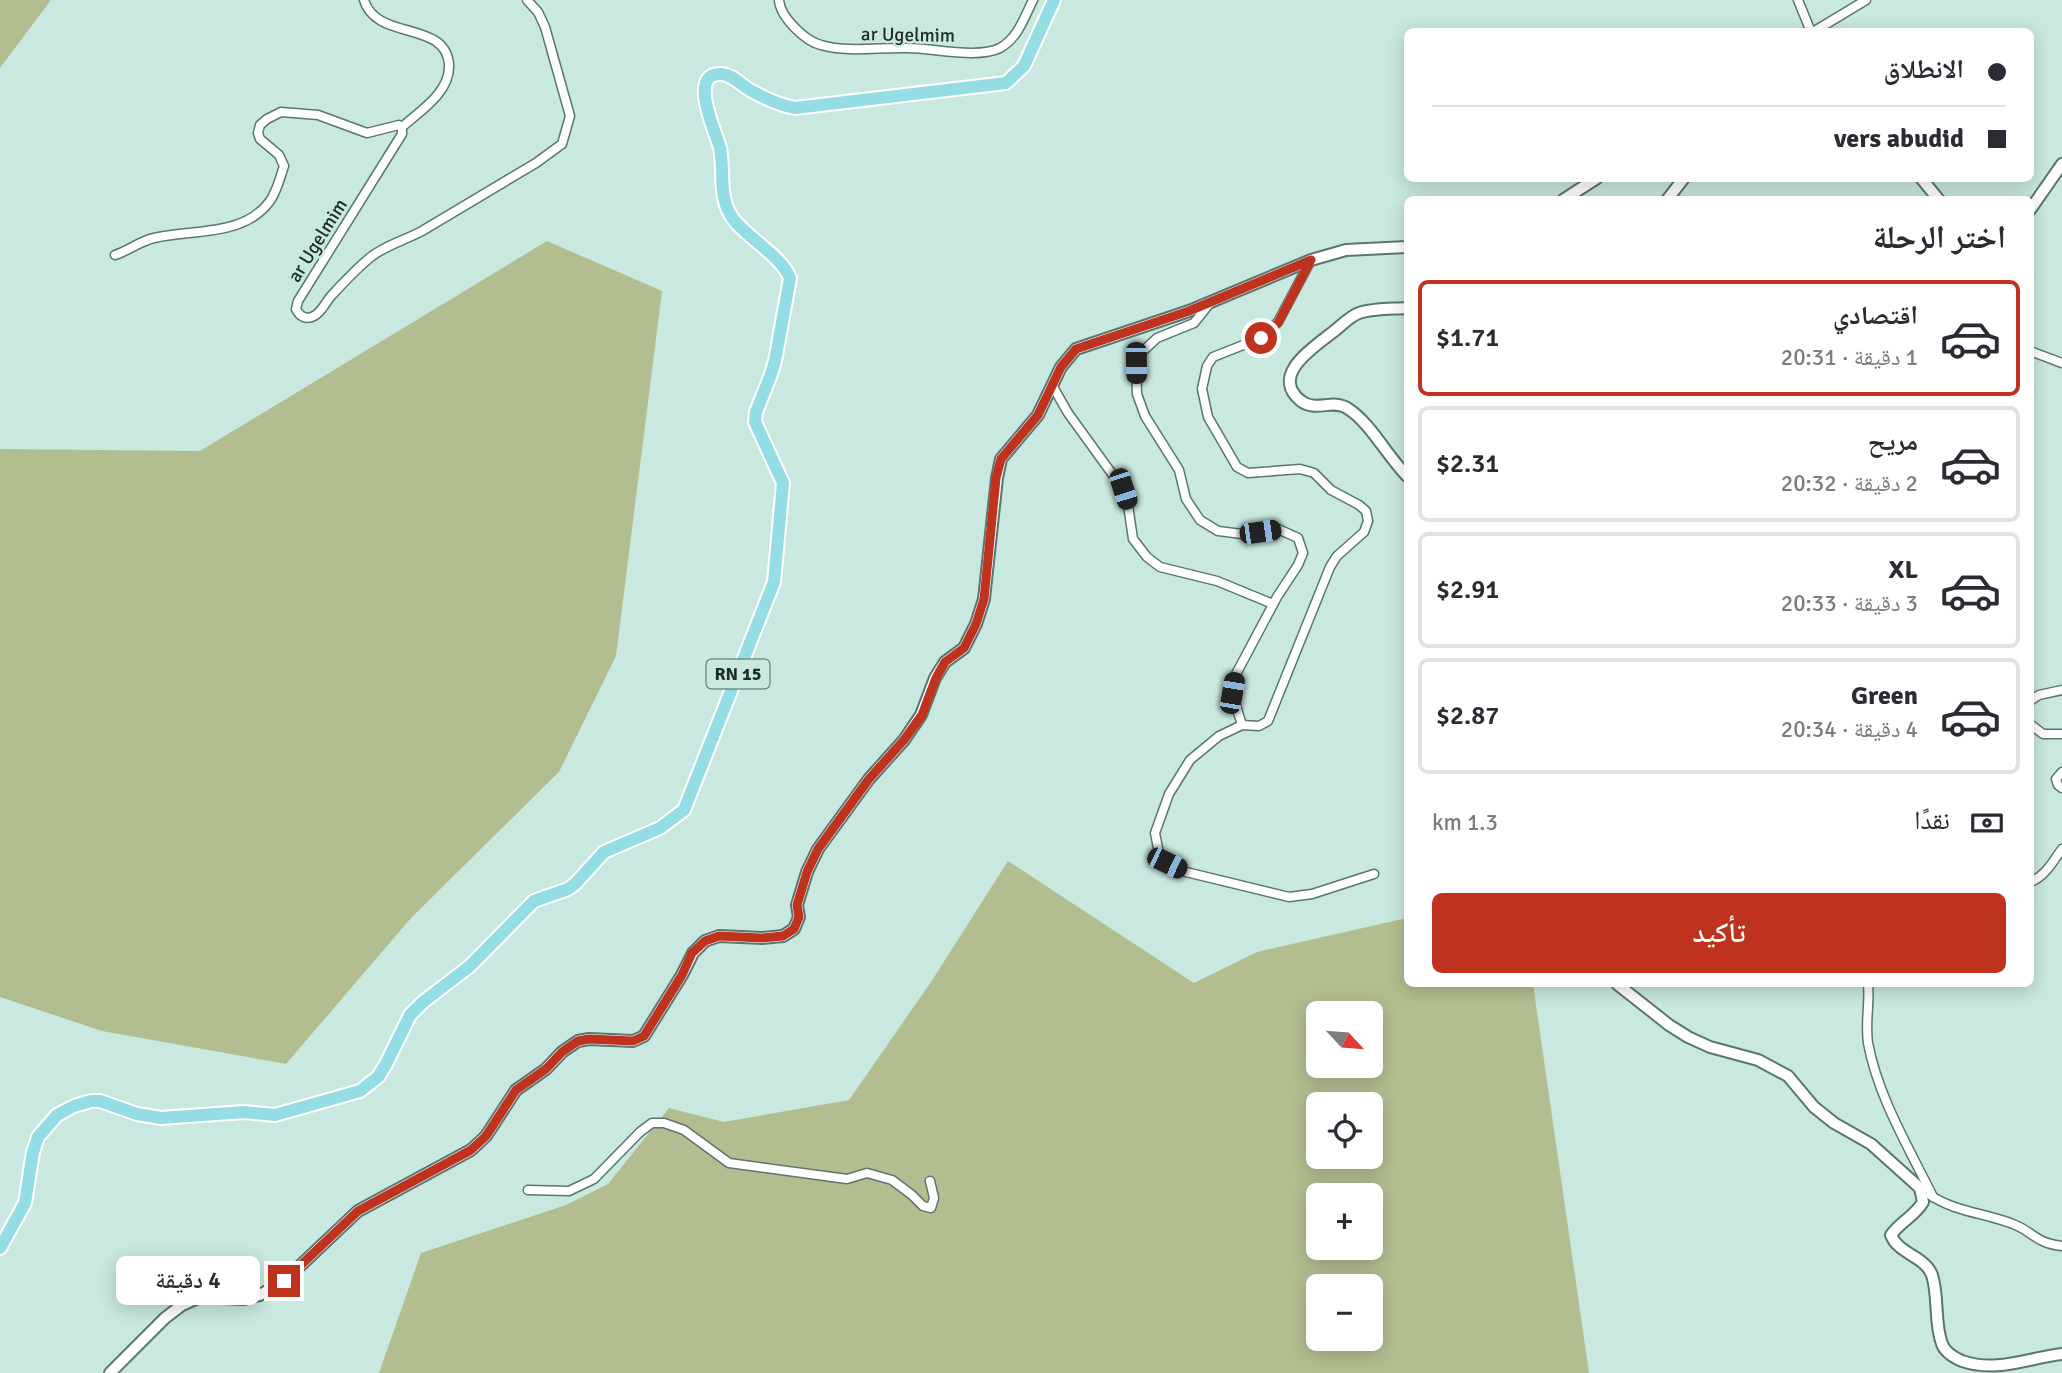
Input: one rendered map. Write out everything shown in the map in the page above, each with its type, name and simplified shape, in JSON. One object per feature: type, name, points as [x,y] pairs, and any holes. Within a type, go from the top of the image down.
[{"type":"main road","name":"RN 15","points":[[0,1248],[25,1203],[38,1137],[57,1115],[74,1106],[100,1101],[137,1114],[161,1118],[244,1112],[275,1115],[360,1091],[378,1077],[410,1015],[470,966],[534,901],[568,889],[604,852],[660,828],[681,814],[718,729],[774,582],[783,492],[781,476],[755,422],[756,412],[775,361],[790,278],[783,266],[734,220],[727,208],[722,196],[720,147],[705,103],[707,82],[713,76],[722,74],[769,100],[795,108],[1006,83],[1024,66],[1054,0]]},
{"type":"street","points":[[115,255],[150,239],[212,231],[251,219],[269,203],[285,166],[279,155],[260,139],[258,133],[260,125],[281,112],[318,116],[367,133],[396,125],[402,127],[433,100],[443,88],[449,69],[448,54],[438,43],[423,35],[379,21],[367,10],[364,0]]},
{"type":"street","name":"ar Ugelmim","points":[[402,127],[402,134],[298,301],[296,309],[304,318],[313,317],[319,312],[329,298],[372,256],[445,218],[536,163],[562,144],[570,116],[545,27],[538,12],[527,0]]},
{"type":"street","name":"ar Ugelmim","points":[[779,0],[779,8],[802,34],[819,45],[974,52],[994,50],[1015,36],[1033,0]]},
{"type":"street","points":[[1798,0],[1810,28]]},
{"type":"street","points":[[1819,28],[1866,0]]},
{"type":"street","points":[[2034,204],[2062,164]]},
{"type":"street","points":[[1569,196],[1591,182]]},
{"type":"street","points":[[1670,196],[1681,182]]},
{"type":"street","points":[[1924,182],[1936,196]]},
{"type":"street","points":[[110,1373],[181,1305],[200,1297],[244,1299],[260,1295],[284,1281],[358,1211],[471,1150],[486,1136],[516,1090],[546,1069],[562,1052],[578,1041],[633,1041],[644,1036],[682,975],[692,953],[705,941],[719,936],[783,936],[794,929],[799,917],[797,905],[807,872],[818,849],[869,779],[922,715],[945,662],[964,648],[976,624],[984,599],[996,478],[1001,459],[1038,415],[1061,367],[1076,349],[1212,302],[1311,260],[1346,250],[1404,247]]},
{"type":"street","points":[[1311,260],[1278,323],[1261,338],[1213,357],[1207,366],[1202,389],[1208,416],[1237,467],[1248,473],[1300,469],[1314,473],[1331,491],[1366,511],[1368,521],[1364,532],[1337,556],[1330,567],[1268,721],[1259,726],[1242,725],[1219,736],[1190,760],[1169,794],[1155,833],[1159,853],[1167,863],[1182,871],[1289,897],[1312,894],[1374,874]]},
{"type":"street","points":[[1212,302],[1194,323],[1157,338],[1143,351],[1136,363],[1137,394],[1145,416],[1179,470],[1186,499],[1200,520],[1218,531],[1242,534],[1278,529],[1298,538],[1303,553],[1235,676],[1232,693],[1242,725]]},
{"type":"street","points":[[1404,308],[1358,313],[1301,357],[1290,374],[1292,387],[1302,401],[1315,406],[1335,403],[1347,408],[1368,426],[1391,460],[1404,473]]},
{"type":"street","points":[[2034,352],[2062,363]]},
{"type":"street","points":[[1052,385],[1068,413],[1123,489],[1133,539],[1147,557],[1160,567],[1217,581],[1273,604]]},
{"type":"street","points":[[2034,698],[2062,690]]},
{"type":"street","points":[[2034,727],[2043,734],[2062,734]]},
{"type":"street","points":[[2062,772],[2056,779],[2062,788]]},
{"type":"street","points":[[2034,881],[2062,849]]},
{"type":"street","points":[[1621,987],[1688,1037],[1710,1047],[1758,1060],[1788,1076],[1814,1108],[1871,1144],[1933,1197],[1958,1210],[2015,1224],[2044,1244],[2062,1246]]},
{"type":"street","points":[[1868,987],[1866,1022],[1873,1062],[1897,1122],[1933,1197]]},
{"type":"street","points":[[528,1190],[569,1191],[594,1179],[652,1123],[664,1123],[684,1130],[729,1163],[847,1179],[867,1173],[892,1180],[923,1206],[931,1208],[934,1198],[930,1181]]},
{"type":"street","points":[[1920,1188],[1923,1202],[1891,1235],[1894,1242],[1920,1261],[1931,1273],[1943,1346],[1954,1358],[1979,1367],[2015,1365],[2062,1354]]},
{"type":"green space","points":[[0,0],[51,0],[0,68]]},
{"type":"green space","points":[[547,241],[662,291],[616,656],[559,772],[411,918],[286,1064],[102,1031],[0,997],[0,449],[200,451]]},
{"type":"green space","points":[[1008,861],[1194,983],[1257,952],[1404,919],[1404,987],[1533,987],[1589,1373],[379,1373],[421,1253],[566,1205],[608,1184],[669,1108],[724,1122],[849,1100],[931,982]]},
{"type":"route","points":[[284,1281],[358,1211],[471,1150],[486,1136],[516,1090],[546,1069],[562,1052],[578,1041],[633,1041],[644,1036],[682,975],[692,953],[705,941],[719,936],[783,936],[794,929],[799,917],[797,905],[807,872],[818,849],[869,779],[922,715],[945,662],[964,648],[976,624],[984,599],[996,478],[1001,459],[1038,415],[1061,367],[1076,349],[1189,311],[1311,260],[1278,323],[1261,338]]}]
